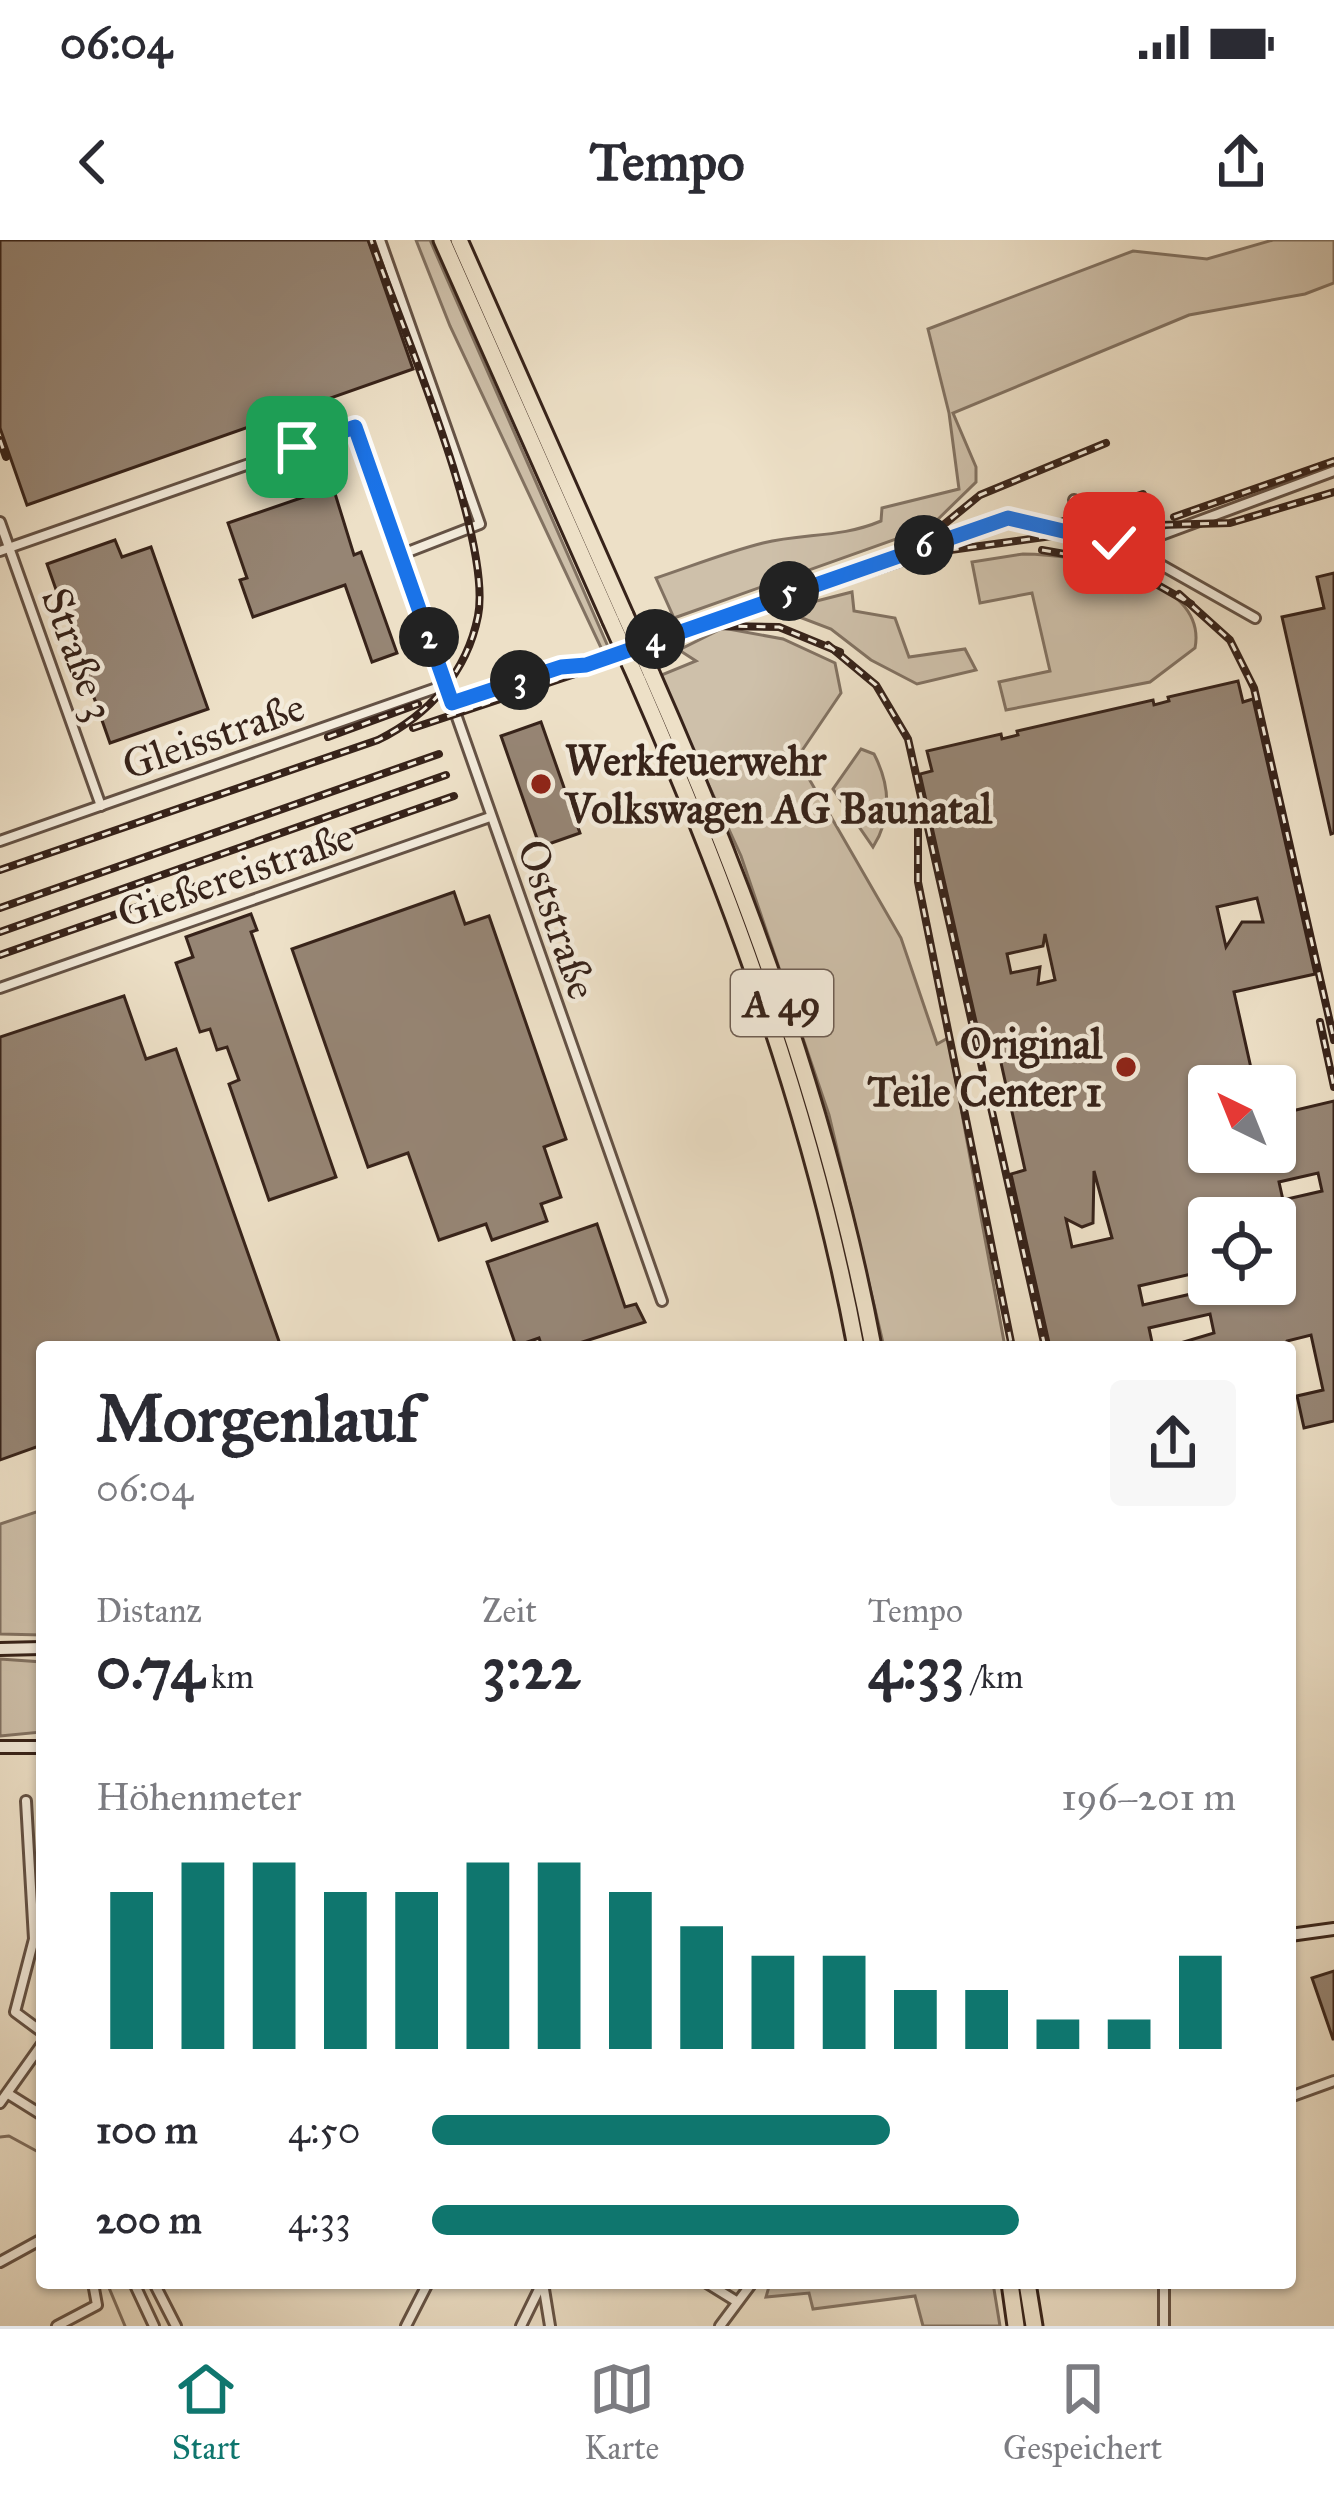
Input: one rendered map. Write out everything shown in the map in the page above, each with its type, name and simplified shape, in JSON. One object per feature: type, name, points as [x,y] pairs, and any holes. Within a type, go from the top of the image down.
[{"type":"highway","name":"A 49","points":[[442,240],[726,848],[790,1025],[843,1213],[872,1341]]},
{"type":"highway","name":"A 49","points":[[459,240],[618,618]]},
{"type":"highway","name":"A 49","points":[[644,676],[751,962],[799,1114],[855,1341]]},
{"type":"highway","points":[[1011,2289],[1016,2326]]},
{"type":"highway","points":[[1028,2289],[1034,2326]]},
{"type":"main road","points":[[0,1652],[36,1651]]},
{"type":"main road","points":[[0,1747],[36,1744]]},
{"type":"main road","points":[[1296,1934],[1334,1929]]},
{"type":"street","points":[[380,240],[480,524],[400,555]]},
{"type":"street","name":"Oststraße","points":[[4,549],[355,427],[662,1301]]},
{"type":"street","points":[[1074,500],[1104,526],[1142,539],[1334,471]]},
{"type":"street","points":[[452,703],[561,667],[586,665],[1008,518],[1133,549],[1255,618]]},
{"type":"street","name":"Straße 3","points":[[0,522],[4,549],[101,806]]},
{"type":"street","name":"Gleisstraße","points":[[0,842],[445,685]]},
{"type":"street","name":"Gießereistraße","points":[[0,988],[490,817]]},
{"type":"street","points":[[26,1801],[34,1939],[15,2012],[36,2028]]},
{"type":"street","points":[[0,2103],[36,2054]]},
{"type":"street","points":[[1296,2095],[1334,2081]]},
{"type":"street","points":[[10,2095],[36,2111]]},
{"type":"street","points":[[0,2262],[36,2243]]},
{"type":"street","points":[[57,2326],[97,2305],[94,2289]]},
{"type":"street","points":[[137,2289],[154,2326]]},
{"type":"street","points":[[157,2289],[176,2326]]},
{"type":"street","points":[[406,2326],[422,2289]]},
{"type":"street","points":[[521,2326],[540,2289]]},
{"type":"street","points":[[544,2289],[550,2326]]},
{"type":"street","points":[[717,2289],[736,2301]]},
{"type":"street","points":[[720,2326],[747,2289]]},
{"type":"street","points":[[1164,2289],[1164,2326]]},
{"type":"shaded area","points":[[416,240],[430,240],[609,649],[603,652],[450,326]]},
{"type":"shaded area","points":[[1273,240],[1334,240],[1334,283],[1305,294],[1189,315],[953,413],[976,467],[976,482],[930,527],[674,618],[656,578],[763,543],[866,526],[881,521],[882,508],[959,489],[949,413],[928,329],[1133,251],[1207,259]]},
{"type":"shaded area","points":[[1023,554],[1104,565],[1160,587],[1181,603],[1194,623],[1195,648],[1150,682],[1006,710],[999,682],[1050,671],[1032,593],[980,603],[972,562]]},
{"type":"shaded area","points":[[852,592],[854,611],[895,618],[909,657],[965,649],[976,670],[917,684],[871,660],[831,629],[781,610]]},
{"type":"shaded area","points":[[723,628],[783,639],[835,663],[841,693],[797,758],[901,938],[937,1044],[948,1038],[1004,1341],[883,1341],[829,1115],[741,856],[659,676],[696,661],[679,650]]},
{"type":"shaded area","points":[[861,749],[874,754],[886,789],[886,813],[873,847],[833,789]]},
{"type":"shaded area","points":[[36,1512],[36,1635],[0,1634],[0,1524]]},
{"type":"shaded area","points":[[0,1659],[36,1662],[36,1733],[0,1736]]},
{"type":"shaded area","points":[[768,2289],[994,2289],[1000,2326],[923,2326],[915,2296],[813,2309],[809,2293],[766,2297]]},
{"type":"building","points":[[0,240],[368,240],[413,369],[27,505],[0,428]]},
{"type":"building","points":[[333,487],[354,555],[361,552],[397,653],[372,662],[345,585],[253,617],[240,580],[247,578],[228,523]]},
{"type":"building","points":[[115,540],[122,557],[151,547],[208,709],[110,743],[47,564]]},
{"type":"building","points":[[1334,573],[1331,834],[1282,617],[1324,608],[1317,577]]},
{"type":"building","name":"Original Teile Center 1","points":[[1238,681],[1243,702],[1253,699],[1315,974],[1234,992],[1250,1065],[1188,1065],[1188,1173],[1296,1173],[1296,1110],[1334,1101],[1334,1421],[1304,1428],[1297,1396],[1323,1390],[1311,1335],[1287,1341],[1187,1341],[1214,1333],[1210,1314],[1149,1328],[1152,1341],[1049,1341],[1011,1174],[1025,1170],[997,1045],[982,1048],[920,774],[932,771],[927,751],[1001,734],[1002,739],[1018,735],[1017,731],[1153,700],[1154,705],[1169,701],[1168,697]],"holes":[[[1257,898],[1263,922],[1242,922],[1226,947],[1217,907]],[[1045,934],[1055,980],[1038,984],[1040,967],[1011,973],[1007,954],[1043,946]],[[1094,1171],[1112,1238],[1072,1247],[1066,1219],[1082,1227],[1093,1223]]]},
{"type":"building","name":"Werkfeuerwehr Volkswagen AG Baunatal","points":[[541,722],[580,833],[540,847],[501,736]]},
{"type":"building","points":[[454,892],[465,924],[489,916],[566,1139],[544,1147],[561,1197],[541,1204],[547,1221],[492,1240],[486,1224],[439,1240],[408,1153],[368,1167],[292,949]]},
{"type":"building","points":[[251,914],[257,930],[251,932],[336,1177],[269,1200],[229,1084],[239,1080],[227,1047],[217,1050],[210,1029],[200,1032],[176,963],[193,957],[186,937]]},
{"type":"building","points":[[124,996],[146,1059],[176,1049],[279,1341],[36,1341],[36,1447],[0,1460],[0,1037]]},
{"type":"building","points":[[597,1224],[625,1307],[636,1304],[645,1322],[586,1341],[514,1341],[487,1262]]},
{"type":"building","points":[[1334,1971],[1334,2039],[1333,2039],[1312,1978]]},
{"type":"waterway","points":[[0,2137],[9,2136],[36,2151]]},
{"type":"waterway","points":[[110,2289],[125,2326]]},
{"type":"railway","points":[[0,870],[378,740],[429,705],[455,673],[478,616],[479,581],[472,536],[441,430],[371,240]]},
{"type":"railway","points":[[0,440],[6,457]]},
{"type":"railway","points":[[909,553],[980,495],[1106,443]]},
{"type":"railway","points":[[1174,517],[1334,461]]},
{"type":"railway","points":[[693,633],[936,552],[1125,526],[1230,523],[1334,492]]},
{"type":"railway","points":[[1052,525],[1143,494]]},
{"type":"railway","points":[[1042,550],[1121,564],[1191,604]]},
{"type":"railway","points":[[1179,594],[1230,640],[1254,688],[1334,1040]]},
{"type":"railway","points":[[413,728],[719,626],[779,627],[840,652]]},
{"type":"railway","points":[[828,645],[876,685],[908,739],[1044,1341]]},
{"type":"railway","points":[[328,737],[418,704]]},
{"type":"railway","points":[[0,908],[439,754]]},
{"type":"railway","points":[[0,932],[446,775]]},
{"type":"railway","points":[[0,955],[454,796]]},
{"type":"railway","points":[[918,819],[918,882],[1011,1341]]},
{"type":"railway","points":[[1320,1022],[1334,1087]]},
{"type":"place","name":"Werkfeuerwehr Volkswagen AG Baunatal","points":[[541,784]]},
{"type":"place","name":"Original Teile Center 1","points":[[1126,1067]]},
{"type":"route","points":[[297,447],[355,427],[452,703],[561,667],[586,665],[681,628],[1008,518],[1114,543]]}]
